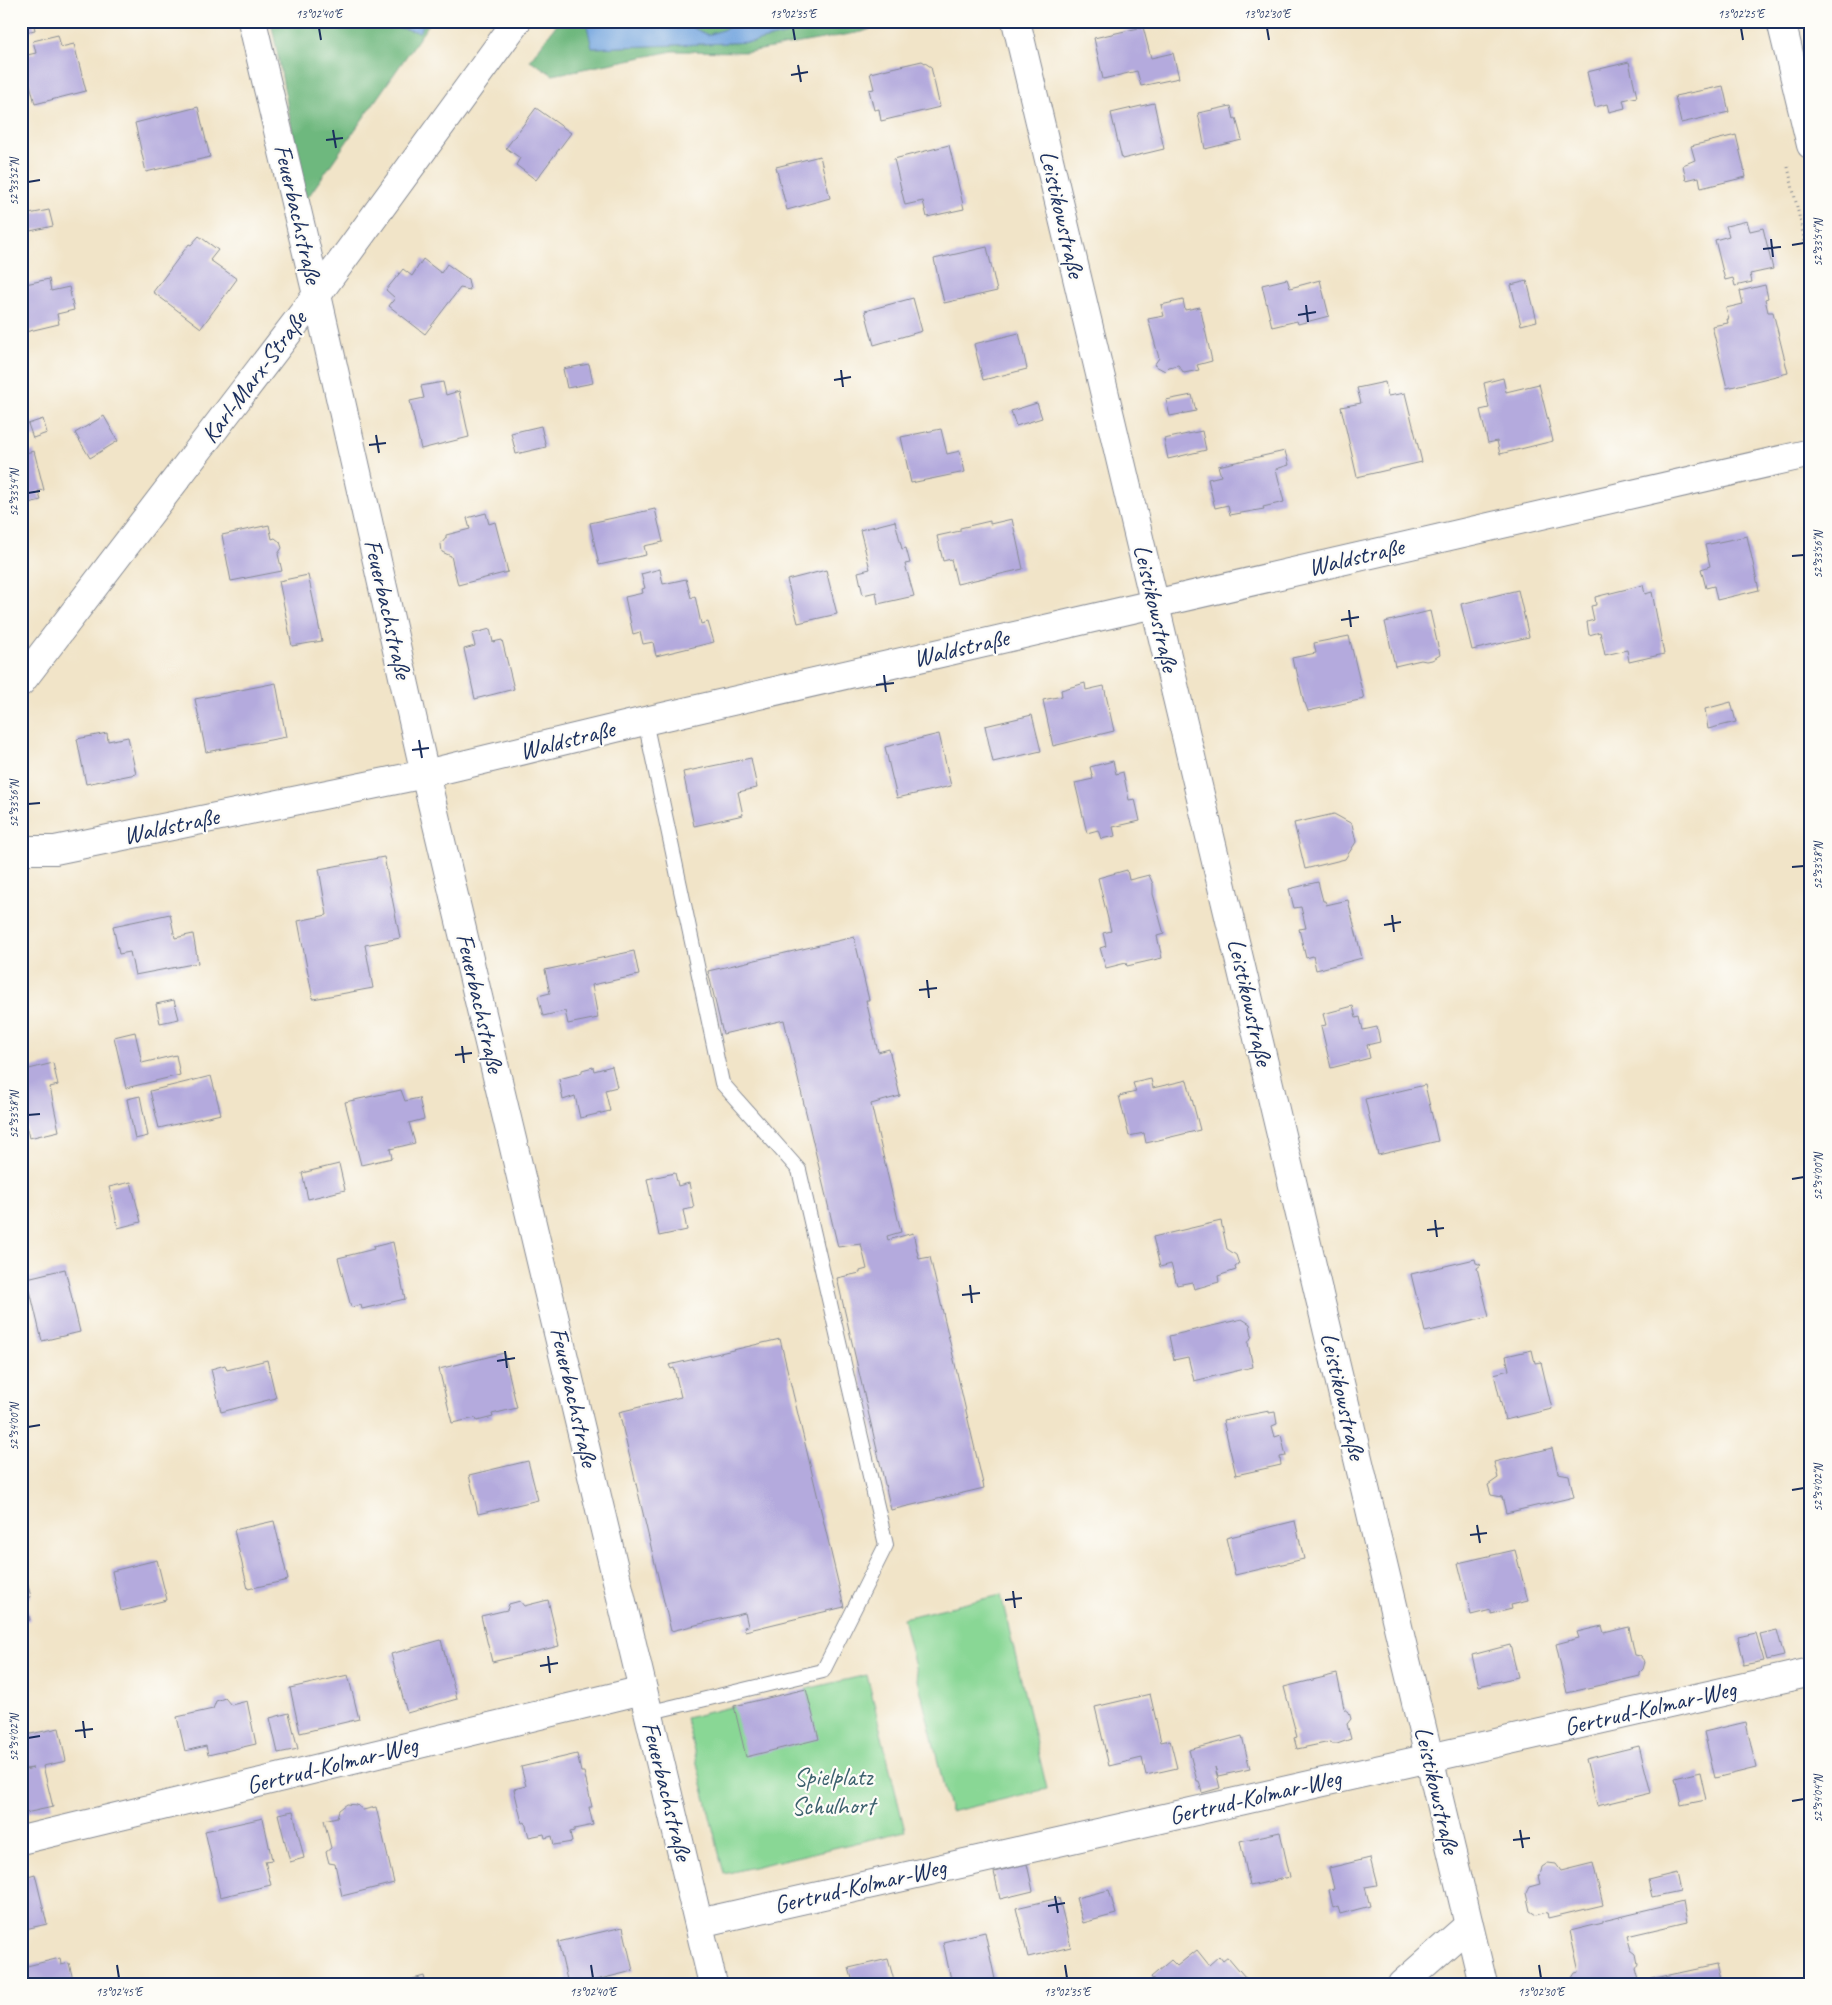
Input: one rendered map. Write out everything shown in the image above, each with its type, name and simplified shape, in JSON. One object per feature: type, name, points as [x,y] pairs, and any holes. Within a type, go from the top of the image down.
[{"type":"street","name":"Feuerbachstraße","points":[[252,21],[317,295],[425,774],[713,1984]]},
{"type":"street","name":"Karl-Marx-Straße","points":[[21,682],[317,295],[517,21]]},
{"type":"street","name":"Leistikowstraße","points":[[1016,21],[1430,1758],[1482,1984]]},
{"type":"street","points":[[1781,21],[1811,145]]},
{"type":"street","name":"Waldstraße","points":[[21,850],[55,850],[425,774],[1154,603],[1811,453]]},
{"type":"street","name":"Gertrud-Kolmar-Weg","points":[[699,1923],[1811,1672]]},
{"type":"street","name":"Gertrud-Kolmar-Weg","points":[[21,1840],[645,1702]]},
{"type":"street","points":[[1402,1984],[1469,1925]]},
{"type":"lane","points":[[645,721],[722,1083],[799,1170],[886,1545],[823,1671],[645,1702]]},
{"type":"green space","points":[[271,21],[395,21],[396,27],[419,32],[426,21],[431,21],[306,200]]},
{"type":"green space","points":[[559,21],[586,21],[593,48],[753,42],[843,21],[891,21],[862,32],[749,52],[673,51],[553,75],[530,60]]},
{"type":"green space","points":[[690,21],[730,21],[728,28],[708,35],[693,28]]},
{"type":"green space","points":[[1001,1595],[1047,1789],[950,1812],[903,1618]]},
{"type":"green space","name":"Spielplatz Schulhort","points":[[867,1675],[905,1831],[724,1874],[686,1718],[734,1706],[818,1739],[806,1689]]},
{"type":"water","points":[[395,21],[426,21],[419,32],[396,27]]},
{"type":"water","points":[[586,21],[690,21],[693,28],[708,35],[728,28],[730,21],[843,21],[753,42],[592,48]]},
{"type":"building","points":[[21,21],[33,21],[35,30],[21,33]]},
{"type":"building","points":[[1143,27],[1151,58],[1173,53],[1179,78],[1141,86],[1137,71],[1103,79],[1094,38]]},
{"type":"building","points":[[58,35],[61,47],[74,44],[86,91],[35,104],[23,56],[36,53],[33,41]]},
{"type":"building","points":[[922,61],[931,67],[940,107],[881,121],[879,109],[874,110],[869,90],[874,89],[870,73]]},
{"type":"building","points":[[1629,62],[1637,97],[1623,100],[1625,108],[1609,112],[1607,104],[1595,107],[1587,72]]},
{"type":"building","points":[[1723,86],[1729,112],[1681,123],[1675,96]]},
{"type":"building","points":[[1154,103],[1164,149],[1122,159],[1111,113]]},
{"type":"building","points":[[1231,106],[1242,140],[1205,149],[1198,113]]},
{"type":"building","points":[[198,107],[210,157],[146,172],[135,123]]},
{"type":"building","points":[[536,108],[571,133],[536,180],[516,165],[520,158],[506,148]]},
{"type":"building","points":[[1736,135],[1746,177],[1701,188],[1699,177],[1686,180],[1683,165],[1695,160],[1691,146]]},
{"type":"building","points":[[949,145],[964,209],[927,217],[923,201],[905,205],[894,159]]},
{"type":"building","points":[[820,156],[830,198],[787,210],[776,167]]},
{"type":"building","points":[[49,210],[53,226],[21,233],[21,221],[25,220],[24,215]]},
{"type":"building","points":[[1747,221],[1750,231],[1763,228],[1773,269],[1750,274],[1752,282],[1735,286],[1733,278],[1725,280],[1715,240],[1729,236],[1726,226]]},
{"type":"building","points":[[199,236],[218,250],[210,260],[237,279],[201,328],[153,292],[189,244],[191,245]]},
{"type":"building","points":[[987,247],[997,291],[944,303],[934,259]]},
{"type":"building","points":[[423,259],[441,273],[447,264],[468,279],[470,290],[460,288],[425,334],[389,306],[395,298],[386,290],[403,269],[412,276]]},
{"type":"building","points":[[49,279],[51,291],[69,287],[74,310],[57,314],[59,324],[21,333],[21,285]]},
{"type":"building","points":[[1287,279],[1290,288],[1320,280],[1329,316],[1298,324],[1297,321],[1272,327],[1262,285]]},
{"type":"building","points":[[1527,281],[1537,321],[1521,325],[1511,285]]},
{"type":"building","points":[[1765,285],[1768,298],[1765,299],[1768,312],[1773,312],[1788,373],[1727,388],[1712,326],[1728,323],[1727,319],[1729,319],[1726,308],[1743,304],[1740,291]]},
{"type":"building","points":[[913,298],[922,331],[874,345],[865,311]]},
{"type":"building","points":[[1183,300],[1185,310],[1200,307],[1212,361],[1197,365],[1199,370],[1184,373],[1178,365],[1169,367],[1165,371],[1154,365],[1159,358],[1148,319],[1164,316],[1161,305]]},
{"type":"building","points":[[1019,333],[1027,369],[983,380],[974,344]]},
{"type":"building","points":[[589,364],[593,383],[567,388],[563,369]]},
{"type":"building","points":[[1503,378],[1506,392],[1539,384],[1553,441],[1500,454],[1497,441],[1488,443],[1480,410],[1489,408],[1484,383]]},
{"type":"building","points":[[443,382],[446,395],[459,391],[469,437],[421,449],[410,401],[424,398],[421,386]]},
{"type":"building","points":[[1385,382],[1388,396],[1405,393],[1422,462],[1357,477],[1341,407],[1361,403],[1357,388]]},
{"type":"building","points":[[1192,395],[1196,411],[1170,416],[1166,400]]},
{"type":"building","points":[[1037,403],[1042,418],[1016,426],[1011,411]]},
{"type":"building","points":[[104,416],[118,441],[90,458],[75,433]]},
{"type":"building","points":[[43,419],[47,433],[33,438],[28,424]]},
{"type":"building","points":[[541,426],[546,447],[516,454],[511,433]]},
{"type":"building","points":[[941,429],[947,454],[960,451],[965,472],[911,483],[901,437]]},
{"type":"building","points":[[1202,431],[1206,450],[1168,459],[1164,439]]},
{"type":"building","points":[[34,451],[44,490],[38,491],[41,500],[25,504],[23,494],[21,495],[21,454]]},
{"type":"building","points":[[1285,451],[1289,465],[1276,469],[1284,502],[1263,507],[1264,509],[1230,515],[1228,505],[1215,508],[1208,479],[1221,476],[1218,466]]},
{"type":"building","points":[[655,509],[663,542],[644,546],[646,555],[599,565],[590,523]]},
{"type":"building","points":[[486,513],[489,524],[495,522],[508,572],[458,585],[451,556],[442,552],[441,544],[446,535],[470,529],[467,518]]},
{"type":"building","points":[[1012,519],[1023,569],[957,584],[951,559],[943,561],[937,536],[990,521],[990,524]]},
{"type":"building","points":[[895,521],[902,549],[906,548],[910,563],[905,564],[914,596],[878,604],[876,592],[863,595],[858,572],[870,569],[860,530]]},
{"type":"building","points":[[269,525],[272,539],[275,538],[280,542],[282,548],[278,554],[282,571],[231,581],[222,535]]},
{"type":"building","points":[[1747,536],[1759,590],[1717,600],[1714,586],[1706,588],[1701,569],[1710,566],[1705,545]]},
{"type":"building","points":[[660,569],[663,584],[686,579],[691,598],[695,596],[701,624],[708,622],[714,642],[656,656],[653,642],[643,644],[640,632],[633,634],[625,597],[643,593],[642,589],[645,588],[641,574]]},
{"type":"building","points":[[826,570],[837,614],[798,623],[787,580]]},
{"type":"building","points":[[308,575],[322,641],[292,646],[279,581]]},
{"type":"building","points":[[1643,585],[1645,594],[1652,592],[1664,654],[1629,662],[1627,650],[1605,655],[1600,632],[1589,635],[1587,622],[1594,620],[1591,606],[1596,605],[1595,597]]},
{"type":"building","points":[[1518,590],[1529,637],[1472,650],[1461,604]]},
{"type":"building","points":[[1430,611],[1440,655],[1432,660],[1421,660],[1395,666],[1385,622]]},
{"type":"building","points":[[490,629],[493,642],[502,640],[514,689],[475,699],[464,649],[475,646],[472,634]]},
{"type":"building","points":[[1349,636],[1364,699],[1308,711],[1304,703],[1292,658],[1316,653],[1314,643]]},
{"type":"building","points":[[276,683],[286,737],[206,752],[195,699]]},
{"type":"building","points":[[1085,683],[1086,690],[1104,686],[1114,731],[1053,746],[1043,700],[1062,696],[1061,690]]},
{"type":"building","points":[[1731,702],[1736,722],[1708,729],[1705,709]]},
{"type":"building","points":[[1032,715],[1041,751],[993,762],[985,726]]},
{"type":"building","points":[[107,733],[108,741],[128,737],[136,774],[86,784],[77,739]]},
{"type":"building","points":[[939,734],[951,786],[897,798],[885,747]]},
{"type":"building","points":[[751,758],[757,788],[738,792],[743,815],[694,826],[683,772]]},
{"type":"building","points":[[1113,761],[1116,774],[1123,772],[1129,800],[1135,799],[1140,821],[1113,827],[1115,836],[1101,839],[1098,830],[1087,833],[1075,783],[1093,779],[1090,767]]},
{"type":"building","points":[[1334,814],[1352,824],[1356,842],[1345,859],[1305,869],[1294,823]]},
{"type":"building","points":[[384,857],[400,938],[365,945],[373,988],[313,999],[298,921],[327,915],[319,869]]},
{"type":"building","points":[[1127,870],[1129,880],[1149,875],[1153,884],[1153,894],[1164,934],[1157,936],[1162,958],[1127,966],[1126,963],[1106,968],[1100,948],[1106,946],[1103,933],[1111,931],[1098,878]]},
{"type":"building","points":[[1318,882],[1323,901],[1325,901],[1326,905],[1348,900],[1362,958],[1316,970],[1313,956],[1306,958],[1299,929],[1306,928],[1301,907],[1294,908],[1289,889]]},
{"type":"building","points":[[170,914],[175,938],[193,934],[198,963],[135,975],[130,952],[119,954],[113,926]]},
{"type":"building","points":[[854,937],[869,1000],[866,1000],[878,1052],[889,1049],[900,1096],[871,1104],[901,1232],[887,1236],[888,1240],[913,1233],[919,1259],[930,1257],[984,1488],[891,1510],[837,1278],[860,1273],[860,1271],[867,1269],[861,1244],[838,1247],[784,1020],[723,1034],[708,971]]},
{"type":"building","points":[[634,951],[639,975],[592,985],[598,1018],[568,1024],[565,1011],[543,1016],[538,996],[550,993],[545,970]]},
{"type":"building","points":[[174,1000],[179,1019],[160,1023],[156,1004]]},
{"type":"building","points":[[1353,1006],[1356,1018],[1360,1017],[1363,1030],[1377,1027],[1380,1042],[1367,1045],[1370,1058],[1331,1068],[1321,1026],[1326,1025],[1323,1014]]},
{"type":"building","points":[[135,1032],[142,1063],[176,1055],[180,1075],[126,1088],[114,1037]]},
{"type":"building","points":[[53,1063],[58,1085],[50,1087],[59,1131],[29,1138],[21,1103],[21,1071]]},
{"type":"building","points":[[612,1066],[617,1087],[605,1090],[610,1111],[580,1118],[575,1096],[563,1100],[559,1079],[582,1073],[582,1070],[593,1067],[594,1071]]},
{"type":"building","points":[[211,1076],[221,1114],[159,1128],[150,1091]]},
{"type":"building","points":[[1151,1079],[1153,1088],[1187,1080],[1200,1130],[1146,1143],[1144,1133],[1129,1136],[1119,1096],[1136,1092],[1133,1083]]},
{"type":"building","points":[[1425,1085],[1438,1141],[1378,1155],[1365,1099]]},
{"type":"building","points":[[401,1090],[405,1101],[419,1098],[424,1119],[409,1123],[415,1143],[390,1149],[392,1158],[361,1165],[345,1102]]},
{"type":"building","points":[[140,1096],[148,1136],[135,1139],[127,1099]]},
{"type":"building","points":[[339,1164],[345,1190],[308,1199],[302,1173]]},
{"type":"building","points":[[675,1173],[678,1186],[689,1183],[694,1208],[683,1210],[687,1230],[659,1236],[647,1179]]},
{"type":"building","points":[[131,1182],[141,1222],[118,1228],[109,1187]]},
{"type":"building","points":[[1221,1221],[1227,1249],[1236,1255],[1239,1264],[1235,1267],[1236,1270],[1218,1276],[1219,1282],[1194,1289],[1192,1282],[1177,1285],[1171,1264],[1160,1267],[1153,1237]]},
{"type":"building","points":[[393,1242],[405,1299],[362,1309],[361,1305],[351,1307],[338,1258]]},
{"type":"building","points":[[1475,1259],[1476,1263],[1481,1265],[1477,1268],[1489,1317],[1425,1332],[1411,1274]]},
{"type":"building","points":[[65,1269],[80,1332],[42,1341],[27,1278]]},
{"type":"building","points":[[1242,1319],[1250,1324],[1252,1336],[1248,1343],[1253,1367],[1194,1381],[1188,1357],[1174,1360],[1169,1336]]},
{"type":"building","points":[[780,1339],[844,1607],[745,1631],[744,1627],[748,1626],[745,1613],[671,1631],[619,1412],[681,1397],[674,1368],[671,1369],[669,1365]]},
{"type":"building","points":[[1532,1350],[1535,1363],[1541,1362],[1552,1409],[1505,1420],[1494,1374],[1509,1370],[1506,1356]]},
{"type":"building","points":[[504,1353],[517,1408],[492,1414],[493,1417],[477,1421],[476,1418],[452,1423],[439,1369]]},
{"type":"building","points":[[267,1360],[276,1398],[221,1412],[211,1369],[225,1365],[227,1370]]},
{"type":"building","points":[[1269,1411],[1269,1413],[1275,1412],[1277,1424],[1272,1426],[1275,1437],[1281,1435],[1286,1456],[1280,1457],[1281,1465],[1236,1475],[1223,1420]]},
{"type":"building","points":[[1552,1448],[1558,1473],[1569,1475],[1574,1497],[1506,1513],[1502,1497],[1491,1495],[1488,1485],[1498,1478],[1494,1462]]},
{"type":"building","points":[[528,1461],[538,1500],[478,1514],[469,1475]]},
{"type":"building","points":[[274,1521],[288,1580],[248,1589],[234,1530]]},
{"type":"building","points":[[1295,1521],[1304,1559],[1235,1575],[1226,1538]]},
{"type":"building","points":[[1515,1550],[1528,1601],[1511,1605],[1512,1609],[1491,1614],[1491,1610],[1471,1615],[1458,1563]]},
{"type":"building","points":[[157,1560],[167,1600],[121,1611],[112,1571]]},
{"type":"building","points":[[26,1578],[31,1597],[25,1599],[30,1620],[21,1622],[21,1579]]},
{"type":"building","points":[[548,1600],[559,1646],[492,1662],[481,1616],[507,1610],[509,1604],[520,1601],[524,1606]]},
{"type":"building","points":[[1602,1626],[1604,1633],[1629,1627],[1635,1655],[1640,1656],[1645,1662],[1640,1676],[1567,1693],[1556,1644],[1579,1638],[1577,1632]]},
{"type":"building","points":[[1777,1630],[1784,1656],[1767,1660],[1760,1634]]},
{"type":"building","points":[[1756,1633],[1764,1661],[1743,1665],[1738,1637]]},
{"type":"building","points":[[441,1640],[457,1699],[407,1713],[391,1654]]},
{"type":"building","points":[[1510,1645],[1518,1677],[1479,1686],[1472,1655]]},
{"type":"building","points":[[1337,1674],[1344,1708],[1349,1712],[1351,1719],[1347,1724],[1351,1739],[1337,1744],[1331,1744],[1330,1742],[1297,1749],[1294,1738],[1297,1737],[1284,1687]]},
{"type":"building","points":[[348,1675],[359,1719],[300,1733],[290,1688]]},
{"type":"building","points":[[806,1689],[819,1739],[746,1757],[734,1706]]},
{"type":"building","points":[[1150,1694],[1161,1742],[1170,1740],[1177,1768],[1146,1775],[1142,1758],[1109,1766],[1095,1707]]},
{"type":"building","points":[[225,1698],[231,1705],[247,1701],[256,1744],[208,1755],[206,1746],[185,1751],[177,1717],[213,1709],[216,1701]]},
{"type":"building","points":[[289,1713],[298,1749],[278,1753],[270,1718]]},
{"type":"building","points":[[1746,1722],[1756,1768],[1715,1778],[1704,1732]]},
{"type":"building","points":[[59,1728],[66,1761],[43,1766],[53,1807],[21,1814],[21,1771],[33,1768],[25,1769],[21,1754],[21,1736]]},
{"type":"building","points":[[1242,1736],[1250,1769],[1218,1776],[1215,1767],[1220,1788],[1202,1793],[1189,1750]]},
{"type":"building","points":[[1639,1746],[1651,1793],[1597,1806],[1586,1759]]},
{"type":"building","points":[[577,1754],[581,1772],[584,1772],[592,1807],[589,1807],[593,1825],[574,1829],[574,1831],[570,1832],[572,1842],[554,1845],[552,1836],[545,1838],[544,1834],[529,1837],[525,1822],[522,1823],[514,1789],[526,1786],[521,1767]]},
{"type":"building","points":[[1700,1772],[1706,1800],[1681,1805],[1675,1778]]},
{"type":"building","points":[[347,1804],[357,1805],[363,1810],[376,1807],[394,1883],[342,1896],[335,1864],[329,1863],[326,1852],[331,1848],[324,1820],[337,1817],[339,1810]]},
{"type":"building","points":[[293,1811],[304,1858],[290,1862],[278,1814]]},
{"type":"building","points":[[263,1818],[272,1860],[265,1861],[271,1885],[220,1897],[205,1831]]},
{"type":"building","points":[[1280,1832],[1290,1877],[1250,1886],[1240,1841]]},
{"type":"building","points":[[1370,1858],[1377,1885],[1365,1887],[1370,1906],[1340,1914],[1338,1906],[1333,1908],[1329,1890],[1334,1889],[1329,1868]]},
{"type":"building","points":[[1548,1863],[1556,1864],[1561,1871],[1593,1863],[1603,1905],[1548,1918],[1547,1912],[1536,1915],[1530,1911],[1526,1893],[1529,1887],[1540,1884],[1538,1876],[1540,1876],[1542,1867]]},
{"type":"building","points":[[1027,1864],[1033,1891],[1000,1899],[994,1872]]},
{"type":"building","points":[[1676,1873],[1680,1891],[1652,1897],[1648,1880]]},
{"type":"building","points":[[35,1874],[47,1924],[21,1930],[21,1878]]},
{"type":"building","points":[[1109,1890],[1116,1914],[1083,1923],[1076,1898]]},
{"type":"building","points":[[1059,1898],[1071,1947],[1028,1957],[1016,1908]]},
{"type":"building","points":[[1683,1902],[1687,1922],[1627,1936],[1631,1950],[1636,1954],[1638,1964],[1635,1969],[1639,1984],[1573,1984],[1572,1978],[1575,1973],[1579,1972],[1570,1931]]},
{"type":"building","points":[[623,1927],[633,1971],[580,1984],[568,1984],[558,1942]]},
{"type":"building","points":[[985,1932],[996,1984],[952,1984],[943,1942]]},
{"type":"building","points":[[1197,1950],[1209,1965],[1219,1956],[1223,1961],[1228,1957],[1251,1984],[1156,1984],[1151,1977],[1171,1960],[1177,1966]]},
{"type":"building","points":[[60,1958],[61,1965],[69,1963],[74,1984],[27,1984],[23,1967]]},
{"type":"building","points":[[888,1959],[895,1984],[848,1984],[853,1982],[849,1968]]},
{"type":"building","points":[[1716,1965],[1721,1984],[1652,1984],[1651,1979]]},
{"type":"building","points":[[424,1976],[425,1980],[430,1984],[395,1984]]}]
